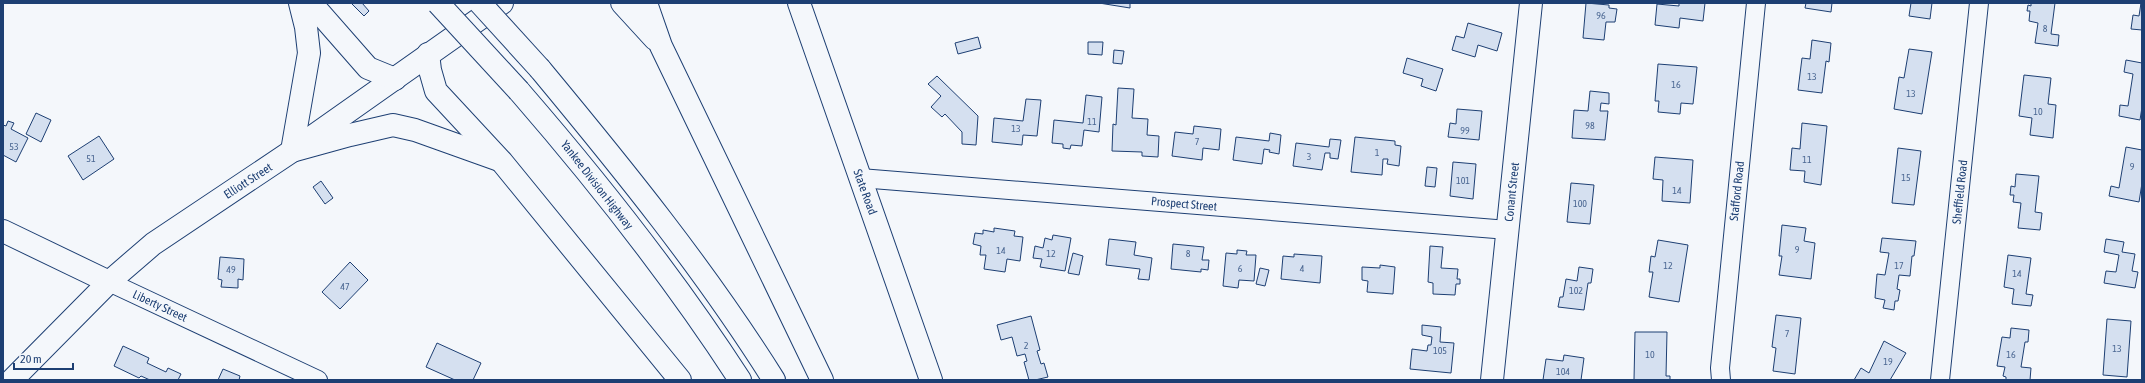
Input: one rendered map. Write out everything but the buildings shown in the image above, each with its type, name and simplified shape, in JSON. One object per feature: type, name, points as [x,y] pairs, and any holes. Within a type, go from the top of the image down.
[{"type":"main road","points":[[300,3],[306,27],[309,53],[292,151],[393,125],[415,130],[502,162]]},
{"type":"main road","points":[[311,3],[368,68],[395,79]]},
{"type":"main road","name":"Yankee Division Highway","points":[[438,3],[519,91],[565,144],[612,202],[689,306],[740,380]]},
{"type":"main road","points":[[480,3],[540,69],[657,213],[774,380]]},
{"type":"main road","name":"Elliott Street","points":[[12,380],[109,282],[153,244],[292,151],[502,3]]},
{"type":"main road","points":[[622,3],[661,46]]},
{"type":"main road","points":[[646,3],[661,46],[822,380]]},
{"type":"main road","name":"State Road","points":[[799,3],[931,380]]},
{"type":"main road","name":"Conant Street","points":[[1492,380],[1531,3]]},
{"type":"main road","points":[[428,54],[430,70],[436,91],[502,162],[680,380]]},
{"type":"main road","name":"Liberty Street","points":[[3,231],[109,282]]},
{"type":"street","name":"Stafford Road","points":[[1721,380],[1721,360],[1756,3]]},
{"type":"street","name":"Sheffield Road","points":[[1940,380],[1979,3]]},
{"type":"street","name":"Prospect Street","points":[[860,178],[1508,230]]},
{"type":"street","name":"Liberty Street","points":[[109,282],[318,380]]}]
